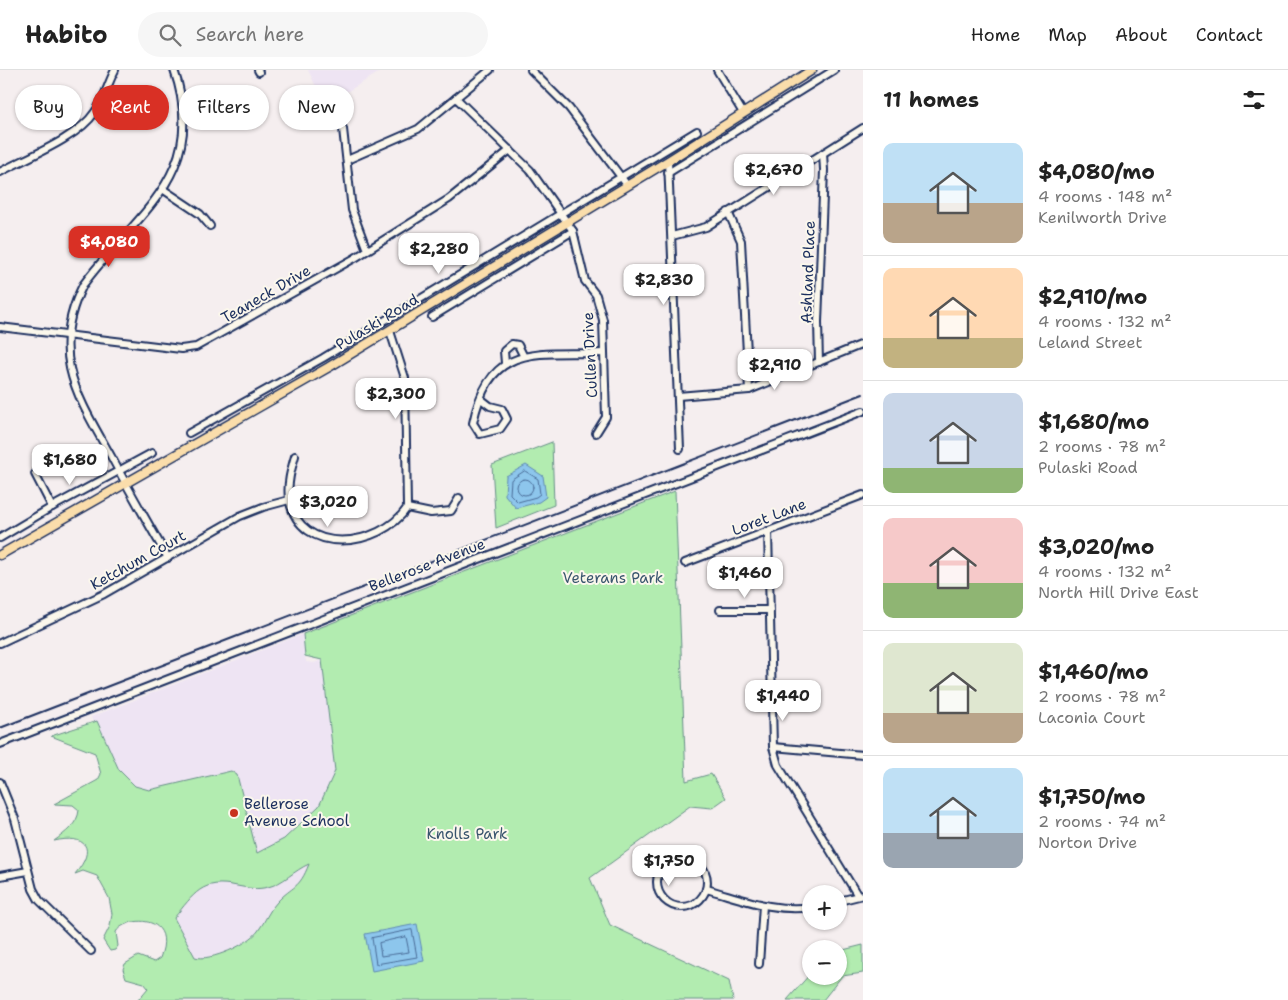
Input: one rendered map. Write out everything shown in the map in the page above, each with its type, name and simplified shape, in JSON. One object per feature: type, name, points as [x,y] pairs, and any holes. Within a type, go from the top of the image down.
[{"type":"main road","name":"Pulaski Road","points":[[0,555],[390,331],[668,161],[812,70]]},
{"type":"street","points":[[0,172],[85,124],[95,112],[115,70]]},
{"type":"street","points":[[168,558],[76,391],[69,364],[67,335],[74,302],[83,285],[164,190],[181,149],[184,129],[181,95],[174,70]]},
{"type":"street","points":[[346,160],[418,129],[490,70]]},
{"type":"street","points":[[531,70],[569,108],[627,185]]},
{"type":"street","points":[[717,70],[743,113]]},
{"type":"street","points":[[668,173],[834,70]]},
{"type":"street","name":"Cullen Drive","points":[[456,98],[530,170],[573,231],[584,281],[596,295],[601,306],[606,417],[596,433]]},
{"type":"street","points":[[672,236],[706,227],[863,128]]},
{"type":"street","points":[[343,130],[352,210],[367,250]]},
{"type":"street","points":[[189,433],[323,358],[697,130]]},
{"type":"street","name":"Teaneck Drive","points":[[0,327],[181,349],[196,346],[367,250],[449,199],[510,150]]},
{"type":"street","name":"Ashland Place","points":[[819,362],[818,322],[824,170],[823,153]]},
{"type":"street","points":[[668,161],[680,449]]},
{"type":"street","points":[[164,190],[200,214],[210,226]]},
{"type":"street","points":[[728,212],[741,241],[749,390]]},
{"type":"street","points":[[432,317],[573,231]]},
{"type":"street","points":[[295,456],[290,474],[289,500],[298,518],[311,531],[331,540],[342,542],[358,540],[388,528],[400,519],[408,508],[405,378],[390,331]]},
{"type":"street","points":[[506,362],[504,351],[512,344],[518,345],[523,355]]},
{"type":"street","points":[[678,396],[749,390],[863,344]]},
{"type":"street","points":[[481,399],[490,406],[502,409],[507,419],[500,428],[480,434],[474,423],[481,399],[486,386],[495,372],[506,362],[523,355],[604,353]]},
{"type":"street","points":[[323,358],[329,367]]},
{"type":"street","name":"Bellerose Avenue","points":[[0,744],[863,411]]},
{"type":"street","points":[[219,416],[225,427]]},
{"type":"street","points":[[0,538],[52,507],[152,454]]},
{"type":"street","points":[[35,474],[52,507]]},
{"type":"street","name":"Loret Lane","points":[[685,564],[863,495]]},
{"type":"street","points":[[408,508],[443,514],[451,511],[459,498]]},
{"type":"street","name":"Ketchum Court","points":[[0,643],[104,594],[240,516],[289,500]]},
{"type":"street","points":[[768,532],[773,747],[778,765],[860,895],[847,899]]},
{"type":"street","points":[[720,610],[770,610]]},
{"type":"street","points":[[773,747],[863,755]]},
{"type":"street","points":[[0,782],[20,837],[28,871],[38,900],[91,951]]},
{"type":"street","points":[[689,858],[702,867],[707,881],[706,889],[696,902],[680,907],[664,899],[658,884],[658,875],[667,862],[674,859],[689,858]]},
{"type":"street","points":[[0,876],[28,871]]},
{"type":"street","points":[[706,889],[762,905],[787,909],[802,908]]},
{"type":"street","points":[[759,964],[762,905]]},
{"type":"shaded area","points":[[308,70],[383,70],[354,88],[354,85],[315,85]]},
{"type":"shaded area","name":"Bellerose Avenue School","points":[[303,634],[306,662],[314,663],[322,660],[337,786],[338,907],[197,973],[91,717]]},
{"type":"green space","points":[[552,442],[554,505],[496,528],[492,465]]},
{"type":"green space","points":[[675,491],[686,781],[711,774],[726,798],[712,808],[690,806],[590,878],[610,925],[729,981],[733,1000],[138,1000],[148,988],[144,983],[126,978],[123,969],[125,964],[138,956],[154,962],[160,958],[164,943],[162,933],[156,926],[148,922],[139,921],[129,923],[116,932],[118,946],[115,950],[110,951],[103,940],[110,926],[112,914],[109,898],[97,876],[83,871],[75,874],[85,857],[85,845],[74,840],[54,841],[74,824],[79,810],[73,805],[54,804],[98,780],[101,774],[95,753],[51,736],[97,721],[119,770],[135,786],[149,790],[231,771],[237,775],[257,853],[284,839],[319,806],[335,771],[322,660],[305,656],[303,634]],"holes":[[[309,864],[299,883],[274,905],[253,936],[229,951],[210,957],[195,957],[174,918],[193,895],[207,886],[215,884],[264,888],[278,883]]]},
{"type":"green space","points":[[863,945],[863,973],[847,975],[847,949]]},
{"type":"green space","points":[[802,983],[802,985],[835,985],[823,1000],[787,1000]]},
{"type":"water","points":[[526,465],[543,476],[546,497],[539,502],[516,508],[505,495],[506,476]]},
{"type":"water","points":[[417,924],[424,961],[372,971],[365,934]]},
{"type":"railway","points":[[0,728],[863,394]]},
{"type":"place","name":"Bellerose Avenue School","points":[[234,813]]},
{"type":"park label","name":"Veterans Park","points":[[613,578]]},
{"type":"park label","name":"Knolls Park","points":[[467,834]]}]
